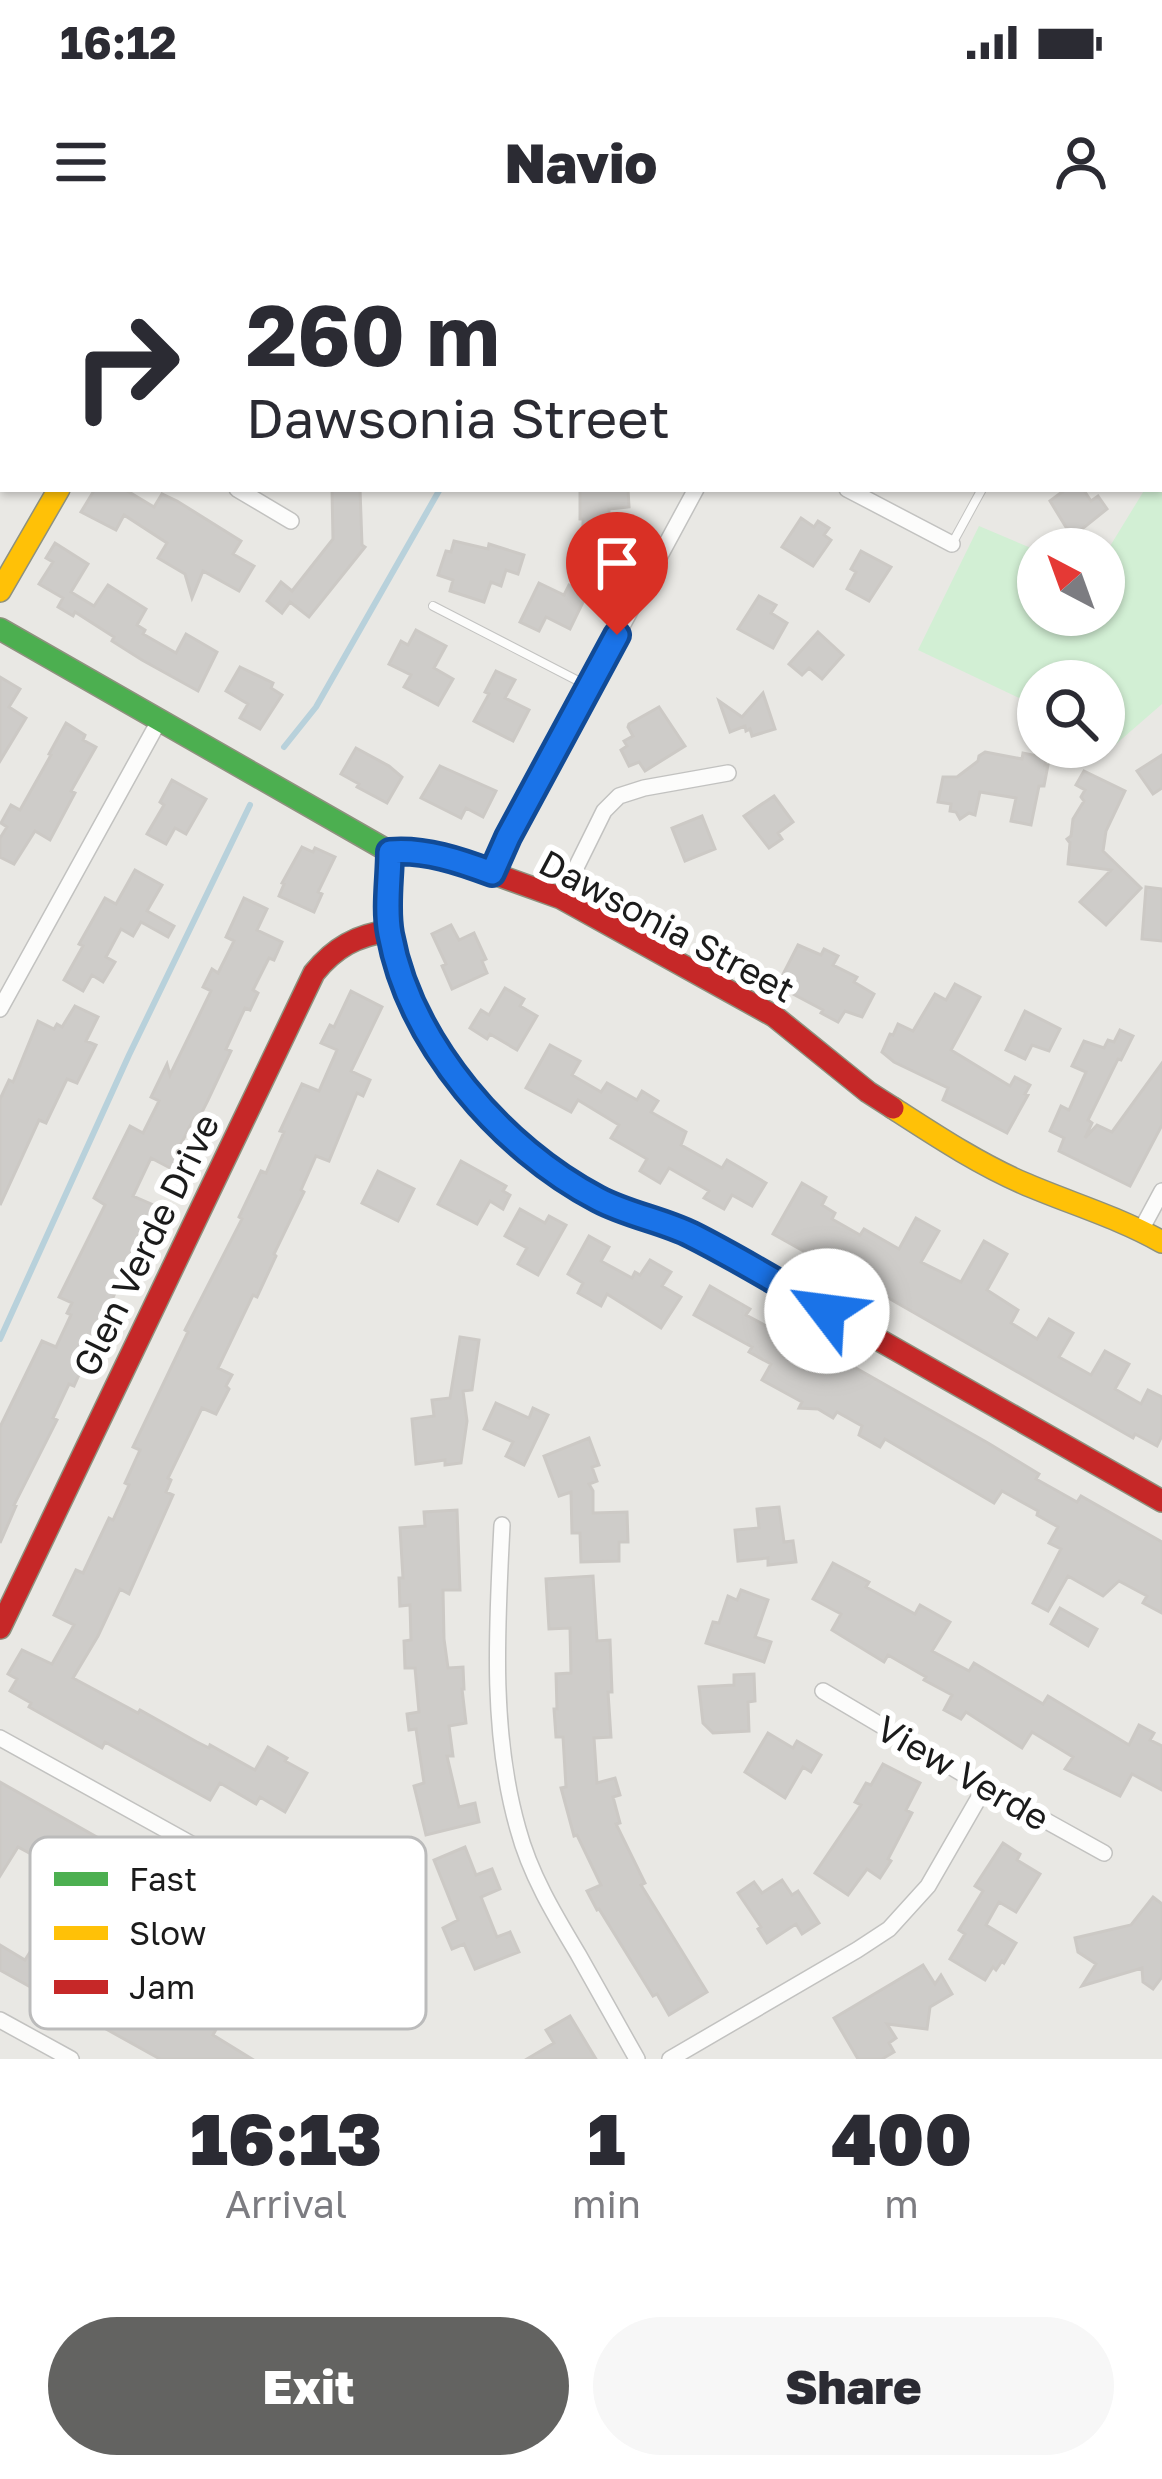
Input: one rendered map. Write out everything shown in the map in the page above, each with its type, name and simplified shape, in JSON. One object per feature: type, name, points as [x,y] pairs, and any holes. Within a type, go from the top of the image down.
[{"type":"street","points":[[0,591],[57,492]]},
{"type":"street","points":[[242,492],[290,520]]},
{"type":"street","points":[[492,873],[694,492]]},
{"type":"street","points":[[853,492],[952,544]]},
{"type":"street","name":"Dawsonia Street","points":[[0,629],[390,852],[409,850],[461,862],[561,898],[774,1016],[868,1092],[963,1153],[1162,1243]]},
{"type":"street","points":[[0,1009],[159,722]]},
{"type":"street","points":[[561,898],[604,811],[620,796],[728,773]]},
{"type":"street","points":[[390,852],[389,931],[421,1018],[452,1071],[492,1119],[540,1162],[597,1199],[692,1234],[1162,1501]]},
{"type":"street","name":"Glen Verde Drive","points":[[0,1628],[314,973],[346,941],[389,931]]},
{"type":"street","points":[[1141,1230],[1162,1191]]},
{"type":"street","points":[[502,1525],[499,1692],[506,1774],[518,1830],[539,1885],[637,2059]]},
{"type":"street","name":"View Verde","points":[[823,1691],[1104,1852]]},
{"type":"street","points":[[0,1738],[179,1837]]},
{"type":"street","points":[[670,2059],[889,1929],[928,1886],[985,1787]]},
{"type":"street","points":[[0,2020],[71,2059]]},
{"type":"lane","points":[[952,544],[980,492]]},
{"type":"lane","points":[[433,606],[590,686]]},
{"type":"green space","points":[[1143,492],[1162,492],[1162,704],[1125,736],[1125,660],[1017,660],[1017,697],[918,650],[979,526],[1017,542],[1017,636],[1125,636],[1125,528],[1121,528]]},
{"type":"building","points":[[93,492],[129,492],[154,507],[162,494],[241,541],[233,554],[254,566],[239,591],[203,571],[192,598],[185,574],[158,558],[167,543],[124,515],[116,530],[81,512]]},
{"type":"building","points":[[332,492],[360,492],[365,547],[309,617],[290,602],[282,613],[267,601],[281,582],[292,591],[333,539]]},
{"type":"building","points":[[580,492],[628,492],[629,507],[609,509],[609,525],[583,526]]},
{"type":"building","points":[[1062,492],[1085,492],[1091,501],[1098,496],[1107,509],[1083,528],[1066,528],[1050,501]]},
{"type":"building","points":[[801,518],[814,527],[818,521],[829,528],[824,535],[831,540],[813,566],[782,547]]},
{"type":"building","points":[[454,541],[488,549],[489,544],[524,555],[518,574],[506,570],[501,586],[491,582],[484,602],[450,591],[453,580],[438,575]]},
{"type":"building","points":[[55,543],[88,564],[71,592],[94,606],[108,585],[146,609],[137,625],[145,630],[143,634],[176,653],[186,634],[217,652],[198,691],[112,641],[114,637],[75,612],[73,616],[58,607],[63,598],[39,584],[53,562],[46,558]]},
{"type":"building","points":[[861,551],[891,567],[869,601],[847,589]]},
{"type":"building","points":[[539,583],[564,595],[569,585],[587,594],[570,629],[546,617],[539,631],[520,622]]},
{"type":"building","points":[[759,596],[776,605],[771,613],[787,623],[773,648],[738,629]]},
{"type":"building","points":[[416,630],[446,646],[434,668],[453,679],[438,705],[404,687],[411,675],[389,664],[401,641],[408,645]]},
{"type":"building","points":[[818,632],[843,655],[822,679],[809,668],[802,675],[789,664]]},
{"type":"building","points":[[240,667],[273,683],[271,688],[282,695],[260,729],[240,718],[248,704],[226,691]]},
{"type":"building","points":[[496,671],[515,680],[505,698],[529,710],[513,741],[474,721]]},
{"type":"building","points":[[0,677],[20,689],[9,707],[26,718],[0,761]]},
{"type":"building","points":[[763,693],[775,729],[752,736],[745,726],[730,732],[719,701],[742,717]]},
{"type":"building","points":[[659,707],[685,746],[645,771],[639,762],[629,766],[621,750],[633,736],[629,724]]},
{"type":"building","points":[[66,723],[96,747],[50,840],[35,831],[14,864],[0,857],[0,838],[7,827],[1,823],[11,805],[20,810]]},
{"type":"building","points":[[356,748],[402,777],[387,803],[341,774]]},
{"type":"building","points":[[985,752],[1017,758],[1017,768],[1047,768],[1031,825],[1011,821],[1016,798],[980,792],[975,815],[960,819],[950,811],[951,804],[938,802],[943,777],[957,777]]},
{"type":"building","points":[[1162,755],[1162,788],[1153,794],[1137,771]]},
{"type":"building","points":[[440,766],[496,791],[483,817],[466,808],[461,818],[421,798]]},
{"type":"building","points":[[1084,771],[1125,791],[1106,831],[1103,851],[1141,888],[1106,925],[1080,902],[1111,870],[1068,864],[1067,839],[1084,801],[1085,790],[1076,785]]},
{"type":"building","points":[[172,780],[206,799],[186,834],[175,828],[166,844],[147,834]]},
{"type":"building","points":[[774,796],[793,822],[769,848],[744,816]]},
{"type":"building","points":[[702,816],[715,849],[685,861],[672,828]]},
{"type":"building","points":[[302,847],[335,857],[314,912],[279,896]]},
{"type":"building","points":[[135,870],[162,885],[147,911],[174,926],[168,937],[141,922],[133,936],[121,929],[106,957],[115,962],[103,982],[92,975],[83,991],[64,980],[83,946],[79,944],[105,898],[116,904]]},
{"type":"building","points":[[1146,887],[1162,889],[1162,941],[1142,939]]},
{"type":"building","points":[[244,898],[267,909],[257,930],[282,942],[253,990],[258,993],[250,1010],[245,1008],[226,1049],[231,1051],[178,1150],[183,1153],[174,1170],[151,1158],[133,1196],[158,1207],[74,1386],[69,1384],[53,1418],[57,1420],[0,1543],[0,1427],[42,1341],[56,1347],[71,1315],[67,1313],[72,1303],[59,1297],[105,1205],[94,1198],[130,1126],[143,1133],[159,1101],[151,1097],[167,1064],[170,1075],[211,991],[203,987],[212,969],[218,973],[234,941],[226,937]]},
{"type":"building","points":[[451,925],[459,940],[474,933],[487,973],[452,989],[432,934]]},
{"type":"building","points":[[798,945],[838,956],[833,965],[857,977],[854,982],[874,994],[862,1017],[845,1011],[838,1022],[779,982]]},
{"type":"building","points":[[955,984],[980,997],[951,1050],[1010,1086],[1015,1077],[1030,1085],[1007,1133],[943,1100],[948,1088],[882,1052],[898,1024],[913,1031],[935,994],[946,1000]]},
{"type":"building","points":[[505,988],[524,999],[520,1006],[537,1016],[517,1050],[470,1028],[481,1010],[489,1015]]},
{"type":"building","points":[[351,991],[382,1007],[351,1071],[370,1080],[363,1096],[357,1093],[329,1161],[316,1156],[276,1256],[218,1368],[232,1375],[229,1389],[216,1414],[202,1408],[168,1478],[166,1492],[173,1495],[129,1594],[120,1589],[73,1678],[255,1770],[268,1747],[287,1758],[307,1773],[285,1812],[260,1797],[256,1804],[220,1783],[210,1800],[105,1742],[102,1748],[29,1707],[31,1703],[10,1691],[17,1679],[8,1674],[22,1650],[52,1664],[74,1625],[54,1615],[76,1570],[83,1573],[109,1518],[113,1520],[140,1450],[133,1447],[261,1171],[266,1173],[302,1084],[319,1091],[337,1050],[321,1043]]},
{"type":"building","points":[[75,1006],[98,1017],[86,1041],[96,1045],[77,1083],[67,1079],[46,1123],[39,1120],[0,1205],[0,1099],[9,1080],[13,1082],[38,1021],[54,1029],[57,1024],[62,1027]]},
{"type":"building","points":[[1025,1011],[1060,1029],[1049,1051],[1032,1045],[1025,1059],[1006,1050]]},
{"type":"building","points":[[1120,1030],[1133,1036],[1088,1120],[1092,1123],[1085,1138],[1097,1125],[1112,1132],[1162,1063],[1162,1125],[1130,1186],[1059,1151],[1064,1138],[1050,1131],[1061,1106],[1069,1110],[1086,1072],[1072,1066],[1084,1041],[1104,1048]]},
{"type":"building","points":[[550,1045],[580,1061],[572,1075],[601,1092],[607,1083],[637,1100],[642,1091],[658,1101],[651,1112],[686,1132],[681,1145],[722,1168],[727,1160],[766,1183],[752,1206],[732,1195],[724,1209],[704,1198],[709,1191],[669,1168],[660,1183],[640,1171],[647,1159],[611,1138],[619,1125],[578,1100],[571,1112],[526,1088]]},
{"type":"building","points":[[461,1161],[506,1186],[503,1191],[510,1195],[503,1209],[490,1201],[477,1224],[438,1204]]},
{"type":"building","points":[[378,1171],[414,1189],[398,1221],[362,1203]]},
{"type":"building","points":[[802,1183],[826,1197],[822,1205],[835,1213],[832,1219],[860,1235],[864,1229],[899,1249],[916,1218],[939,1231],[921,1262],[961,1282],[984,1241],[1007,1254],[987,1290],[1018,1310],[1011,1323],[1037,1339],[1049,1319],[1073,1333],[1059,1357],[1091,1375],[1105,1351],[1129,1364],[1115,1389],[1141,1404],[1148,1390],[1162,1397],[1162,1436],[1157,1446],[1135,1434],[1133,1438],[851,1272],[848,1276],[773,1234]]},
{"type":"building","points":[[520,1209],[545,1223],[549,1216],[566,1225],[538,1275],[518,1264],[527,1248],[505,1236]]},
{"type":"building","points":[[589,1236],[609,1247],[601,1261],[632,1278],[650,1260],[671,1272],[662,1286],[681,1297],[661,1328],[607,1294],[601,1306],[578,1293],[583,1283],[568,1274]]},
{"type":"building","points":[[710,1286],[750,1309],[746,1315],[790,1339],[794,1333],[988,1443],[1039,1474],[1036,1479],[1077,1502],[1081,1496],[1162,1542],[1162,1613],[1143,1603],[1147,1596],[1119,1581],[1103,1596],[1068,1576],[1048,1611],[1033,1603],[1061,1549],[1049,1543],[1058,1527],[1002,1491],[994,1503],[885,1439],[880,1447],[859,1435],[862,1426],[837,1412],[833,1418],[818,1409],[799,1408],[802,1402],[762,1380],[771,1364],[749,1352],[752,1347],[694,1315]]},
{"type":"building","points":[[460,1337],[479,1340],[472,1390],[463,1391],[467,1421],[461,1463],[416,1464],[412,1419],[434,1416],[432,1400],[450,1398]]},
{"type":"building","points":[[496,1403],[529,1418],[533,1408],[548,1415],[524,1465],[506,1456],[513,1442],[484,1429]]},
{"type":"building","points":[[589,1438],[599,1465],[592,1467],[597,1481],[589,1484],[593,1513],[627,1512],[628,1542],[619,1542],[619,1561],[581,1562],[580,1533],[572,1533],[571,1492],[559,1496],[544,1456]]},
{"type":"building","points":[[779,1507],[784,1542],[793,1541],[796,1562],[738,1561],[735,1530],[759,1528],[757,1509]]},
{"type":"building","points":[[457,1510],[460,1590],[443,1590],[444,1639],[448,1668],[463,1667],[466,1723],[449,1726],[453,1756],[447,1756],[459,1807],[475,1803],[479,1822],[426,1835],[414,1786],[424,1783],[416,1729],[409,1730],[407,1714],[419,1712],[415,1668],[405,1668],[404,1641],[411,1640],[410,1605],[400,1606],[400,1528],[425,1526],[424,1512]]},
{"type":"building","points":[[833,1563],[915,1614],[920,1605],[950,1622],[932,1651],[969,1671],[974,1663],[1043,1704],[1048,1696],[1129,1745],[1139,1725],[1154,1733],[1150,1740],[1162,1746],[1162,1790],[1132,1774],[1120,1796],[1065,1769],[1073,1757],[1032,1732],[1022,1748],[966,1712],[961,1719],[944,1710],[952,1695],[888,1655],[884,1662],[832,1630],[841,1614],[813,1599]]},
{"type":"building","points":[[593,1576],[597,1641],[610,1640],[612,1692],[608,1692],[611,1737],[594,1738],[597,1783],[615,1778],[620,1795],[613,1797],[620,1823],[616,1824],[645,1883],[641,1885],[707,1992],[669,2015],[587,1891],[601,1885],[574,1836],[561,1788],[566,1787],[563,1737],[556,1737],[554,1709],[556,1674],[571,1673],[570,1628],[549,1629],[546,1579]]},
{"type":"building","points":[[741,1590],[768,1600],[755,1637],[771,1642],[764,1662],[706,1643],[728,1596],[737,1600]]},
{"type":"building","points":[[1060,1608],[1097,1629],[1088,1646],[1051,1624]]},
{"type":"building","points":[[754,1674],[749,1731],[713,1733],[703,1723],[699,1687],[734,1685],[734,1675]]},
{"type":"building","points":[[768,1733],[793,1748],[797,1741],[821,1755],[811,1772],[803,1767],[785,1798],[745,1772]]},
{"type":"building","points":[[883,1764],[920,1783],[906,1810],[912,1813],[880,1878],[867,1869],[848,1895],[815,1873],[861,1805],[855,1802],[866,1783],[871,1785]]},
{"type":"building","points":[[0,1782],[97,1837],[30,1837],[30,1853],[18,1847],[0,1876]]},
{"type":"building","points":[[1003,1843],[1020,1854],[1017,1860],[1040,1874],[1016,1912],[999,1902],[986,1925],[1016,1943],[1004,1963],[996,1970],[993,1967],[985,1980],[950,1959],[965,1934],[959,1930],[983,1891],[975,1886]]},
{"type":"building","points":[[465,1847],[476,1875],[492,1869],[500,1889],[481,1897],[497,1937],[510,1932],[519,1952],[475,1969],[464,1944],[452,1949],[443,1928],[458,1920],[434,1860]]},
{"type":"building","points":[[782,1880],[792,1895],[798,1891],[819,1923],[802,1934],[796,1924],[767,1943],[738,1893],[754,1882],[762,1893]]},
{"type":"building","points":[[1153,1897],[1162,1904],[1162,1977],[1153,1989],[1143,1982],[1142,1968],[1082,1986],[1096,1964],[1078,1952],[1075,1938],[1131,1925]]},
{"type":"building","points":[[0,1945],[25,1960],[30,1952],[30,1987],[0,1970]]},
{"type":"building","points":[[923,1965],[935,1984],[941,1975],[952,1994],[930,2007],[927,2029],[887,2024],[896,2038],[889,2043],[894,2052],[882,2059],[858,2059],[834,2018]]},
{"type":"building","points":[[570,2016],[596,2059],[527,2059],[554,2043],[546,2030]]},
{"type":"building","points":[[106,2029],[216,2029],[213,2035],[252,2059],[160,2059]]},
{"type":"waterway","points":[[284,747],[316,707],[438,492]]},
{"type":"waterway","points":[[0,1339],[250,805]]},
{"type":"traffic: fast","points":[[0,629],[390,852],[413,851]]},
{"type":"traffic: slow","points":[[0,591],[57,492]]},
{"type":"traffic: slow","points":[[390,852],[388,924],[402,976],[440,1054],[495,1121],[527,1151],[599,1199],[693,1235],[837,1316]]},
{"type":"traffic: slow","points":[[893,1108],[1006,1175],[1162,1242]]},
{"type":"traffic: jam","points":[[413,851],[461,862],[561,898],[774,1016],[893,1108]]},
{"type":"traffic: jam","points":[[0,1628],[314,973],[347,944],[389,931]]},
{"type":"traffic: jam","points":[[837,1316],[1162,1501]]},
{"type":"route","points":[[617,635],[492,873],[409,850],[390,852],[389,931],[398,961],[421,1018],[452,1071],[514,1141],[597,1199],[692,1234],[827,1311]]}]
